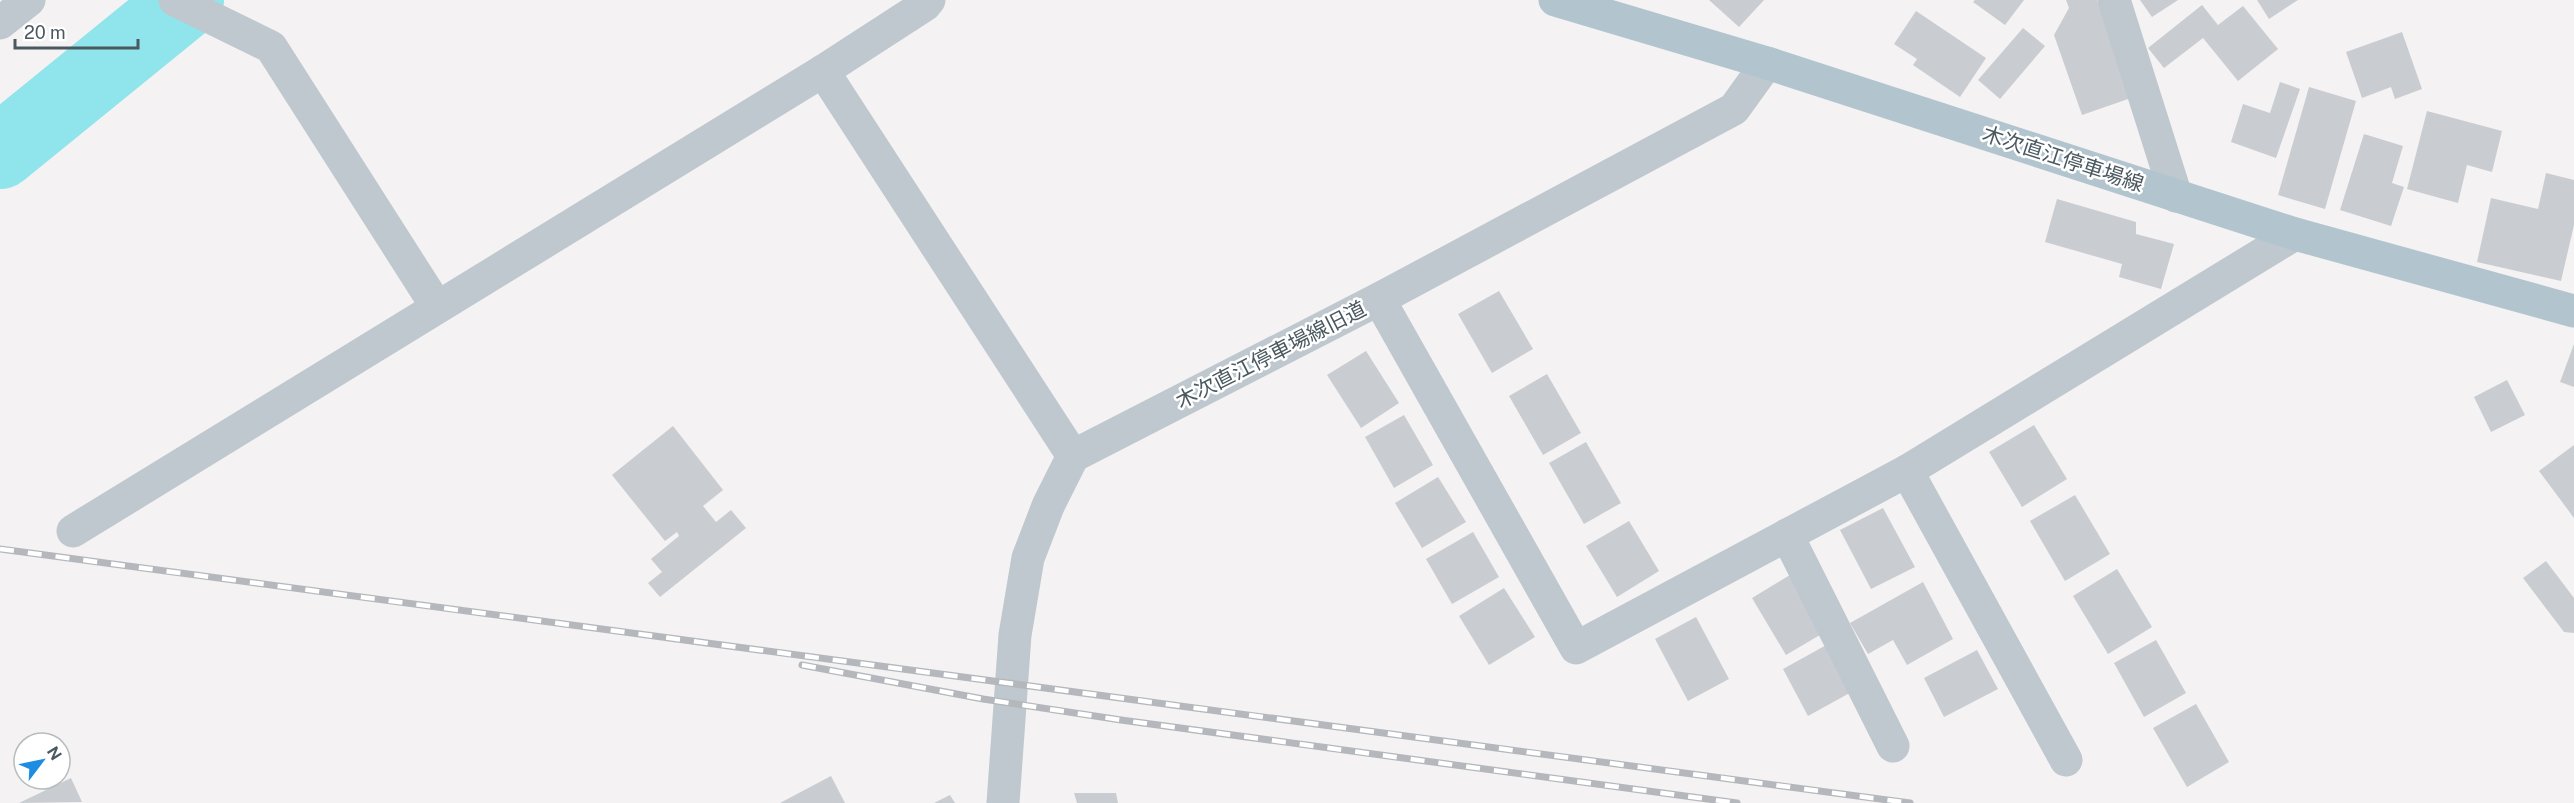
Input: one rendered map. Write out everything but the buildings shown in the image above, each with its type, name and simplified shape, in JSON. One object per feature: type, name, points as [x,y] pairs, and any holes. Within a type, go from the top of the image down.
[{"type":"main road","name":"木次直江停車場線","points":[[1555,0],[1767,63],[2295,234],[2574,311]]},
{"type":"street","points":[[0,23],[29,0]]},
{"type":"street","points":[[175,0],[271,47],[437,307]]},
{"type":"street","points":[[73,531],[824,70],[925,5],[929,0]]},
{"type":"street","points":[[2114,0],[2176,196]]},
{"type":"street","name":"木次直江停車場線旧道","points":[[1073,456],[1379,299],[1734,109],[1767,63]]},
{"type":"street","points":[[824,70],[1073,456],[1048,506],[1028,558],[1016,634],[1003,803]]},
{"type":"street","points":[[1379,299],[1576,648],[1907,471],[2295,234]]},
{"type":"street","points":[[1907,471],[2066,760]]},
{"type":"street","points":[[1787,535],[1893,746]]},
{"type":"waterway","points":[[0,152],[187,0]]},
{"type":"railway","points":[[0,549],[1910,803]]},
{"type":"railway","points":[[802,665],[983,699],[1121,720],[1737,803]]}]
